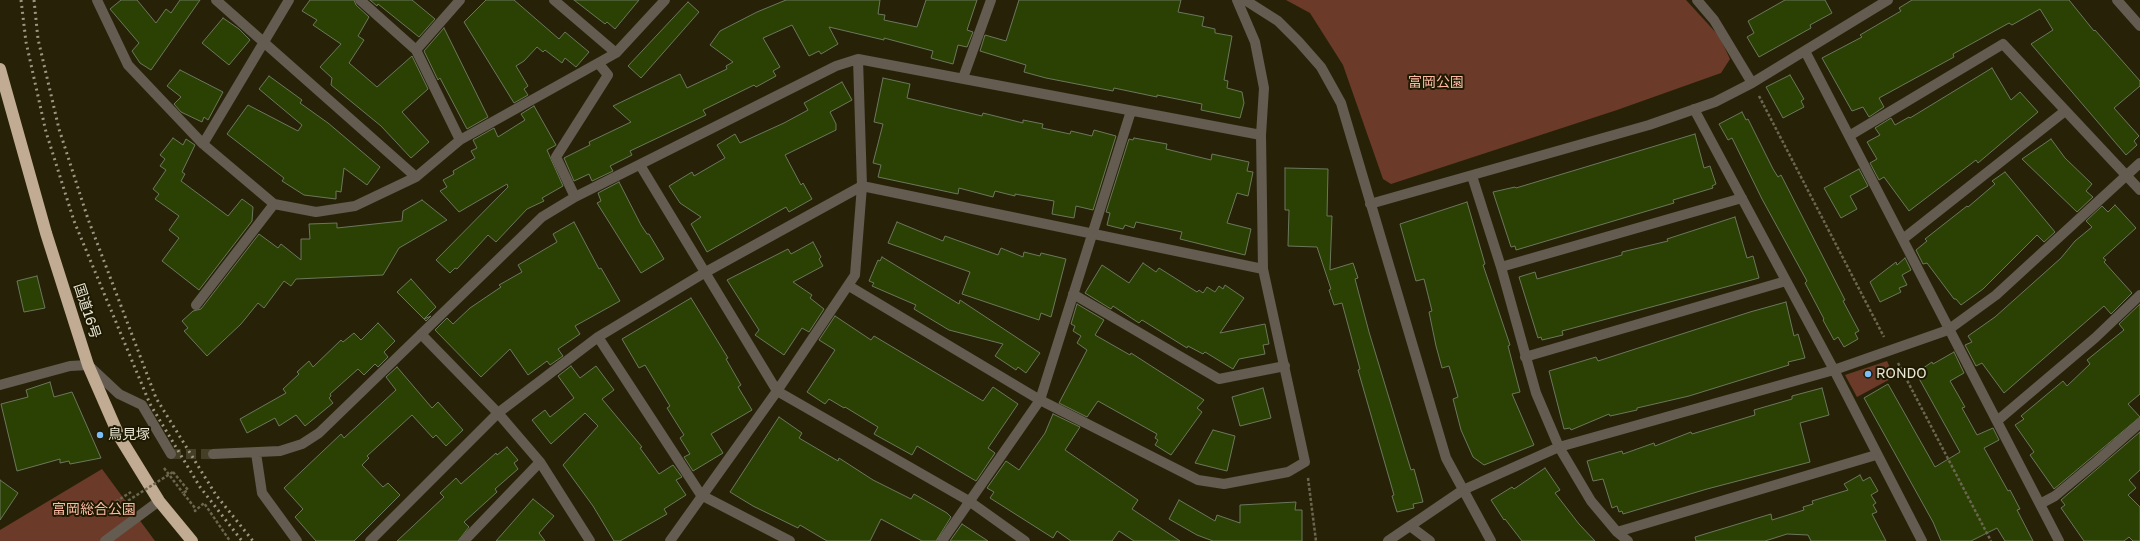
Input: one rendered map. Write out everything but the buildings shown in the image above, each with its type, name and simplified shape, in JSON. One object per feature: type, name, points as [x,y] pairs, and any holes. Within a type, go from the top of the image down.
[{"type":"highway","name":"国道16号","points":[[0,68],[46,233],[88,365],[119,436],[159,501],[192,541]]},
{"type":"street","points":[[97,0],[128,65],[203,144],[274,204],[316,212],[355,206],[416,177],[460,140],[599,64],[616,53],[665,0]]},
{"type":"street","points":[[216,0],[416,177]]},
{"type":"street","points":[[203,144],[265,43],[289,0]]},
{"type":"street","points":[[360,0],[416,50],[460,140]]},
{"type":"street","points":[[416,50],[460,0]]},
{"type":"street","points":[[554,0],[616,53]]},
{"type":"street","points":[[963,78],[991,0]]},
{"type":"street","points":[[849,286],[1040,400],[1198,480],[1224,484],[1288,472],[1306,462],[1264,269],[1261,135],[1264,88],[1255,42],[1237,0]]},
{"type":"street","points":[[1245,0],[1278,21],[1321,67],[1342,103],[1370,204],[1446,458],[1491,541]]},
{"type":"street","points":[[1697,0],[1714,20],[1752,83]]},
{"type":"street","points":[[1370,204],[1649,125],[1715,102],[1752,83],[1888,0]]},
{"type":"street","points":[[2117,0],[2140,26]]},
{"type":"street","points":[[1849,136],[2002,44],[2140,190]]},
{"type":"street","points":[[1805,51],[1903,239],[1948,330],[2059,541]]},
{"type":"street","points":[[670,541],[777,391],[855,275],[862,186],[858,59]]},
{"type":"street","points":[[213,454],[280,451],[302,444],[318,433],[542,217],[575,197],[836,66],[858,59],[1261,135]]},
{"type":"street","points":[[575,197],[556,157],[608,75],[599,64]]},
{"type":"street","points":[[1694,109],[1834,370],[1922,541]]},
{"type":"street","points":[[942,541],[1040,400],[1072,294],[1131,111]]},
{"type":"street","points":[[1903,239],[2065,111]]},
{"type":"street","points":[[1388,541],[1463,490],[1559,447],[1834,370],[1892,351],[1948,330],[1996,295],[2140,163]]},
{"type":"street","points":[[640,165],[704,273],[777,391],[969,501],[1025,541]]},
{"type":"street","points":[[1472,176],[1501,267],[1536,393],[1559,447],[1591,501],[1617,532],[1628,541]]},
{"type":"street","points":[[370,541],[498,413],[598,338],[704,273],[862,186],[1092,235],[1264,269]]},
{"type":"street","points":[[1501,267],[1742,198]]},
{"type":"street","points":[[196,305],[274,204]]},
{"type":"street","points":[[1525,357],[1786,281]]},
{"type":"street","points":[[1072,294],[1219,379],[1285,366]]},
{"type":"street","points":[[1997,421],[2095,338],[2140,295]]},
{"type":"street","points":[[421,334],[498,413],[540,462],[590,541]]},
{"type":"street","points":[[598,338],[702,495],[790,541]]},
{"type":"street","points":[[0,385],[70,366],[88,365],[119,394],[142,405],[171,454]]},
{"type":"street","points":[[2040,504],[2055,496],[2140,423]]},
{"type":"street","points":[[256,453],[262,493],[297,541]]},
{"type":"street","points":[[1617,532],[1876,454]]},
{"type":"street","points":[[464,541],[540,462]]},
{"type":"street","points":[[105,541],[159,501]]},
{"type":"street","points":[[1410,526],[1430,541]]},
{"type":"path","points":[[1752,83],[1991,541]]},
{"type":"path","points":[[1306,462],[1316,541]]},
{"type":"path","points":[[157,466],[164,468],[195,508],[195,511],[204,503],[230,541]]},
{"type":"path","points":[[131,492],[104,509],[107,514],[173,472],[188,490],[183,493]]},
{"type":"green space","name":"富岡公園","points":[[1286,0],[1686,0],[1719,36],[1730,59],[1721,73],[1617,110],[1391,184],[1383,179],[1343,65],[1310,13]]},
{"type":"green space","points":[[1887,361],[1894,377],[1857,397],[1845,375]]},
{"type":"green space","name":"富岡総合公園","points":[[102,469],[155,541],[0,541],[0,530]]},
{"type":"tunnel","points":[[171,454],[213,454]]},
{"type":"railway","points":[[21,0],[26,42],[46,132],[74,221],[150,404],[200,487],[242,541]]},
{"type":"railway","points":[[34,0],[38,39],[59,129],[88,219],[156,398],[216,495],[253,541]]},
{"type":"place","name":"RONDO","points":[[1868,374]]},
{"type":"place","name":"鳥見塚","points":[[100,435]]}]
